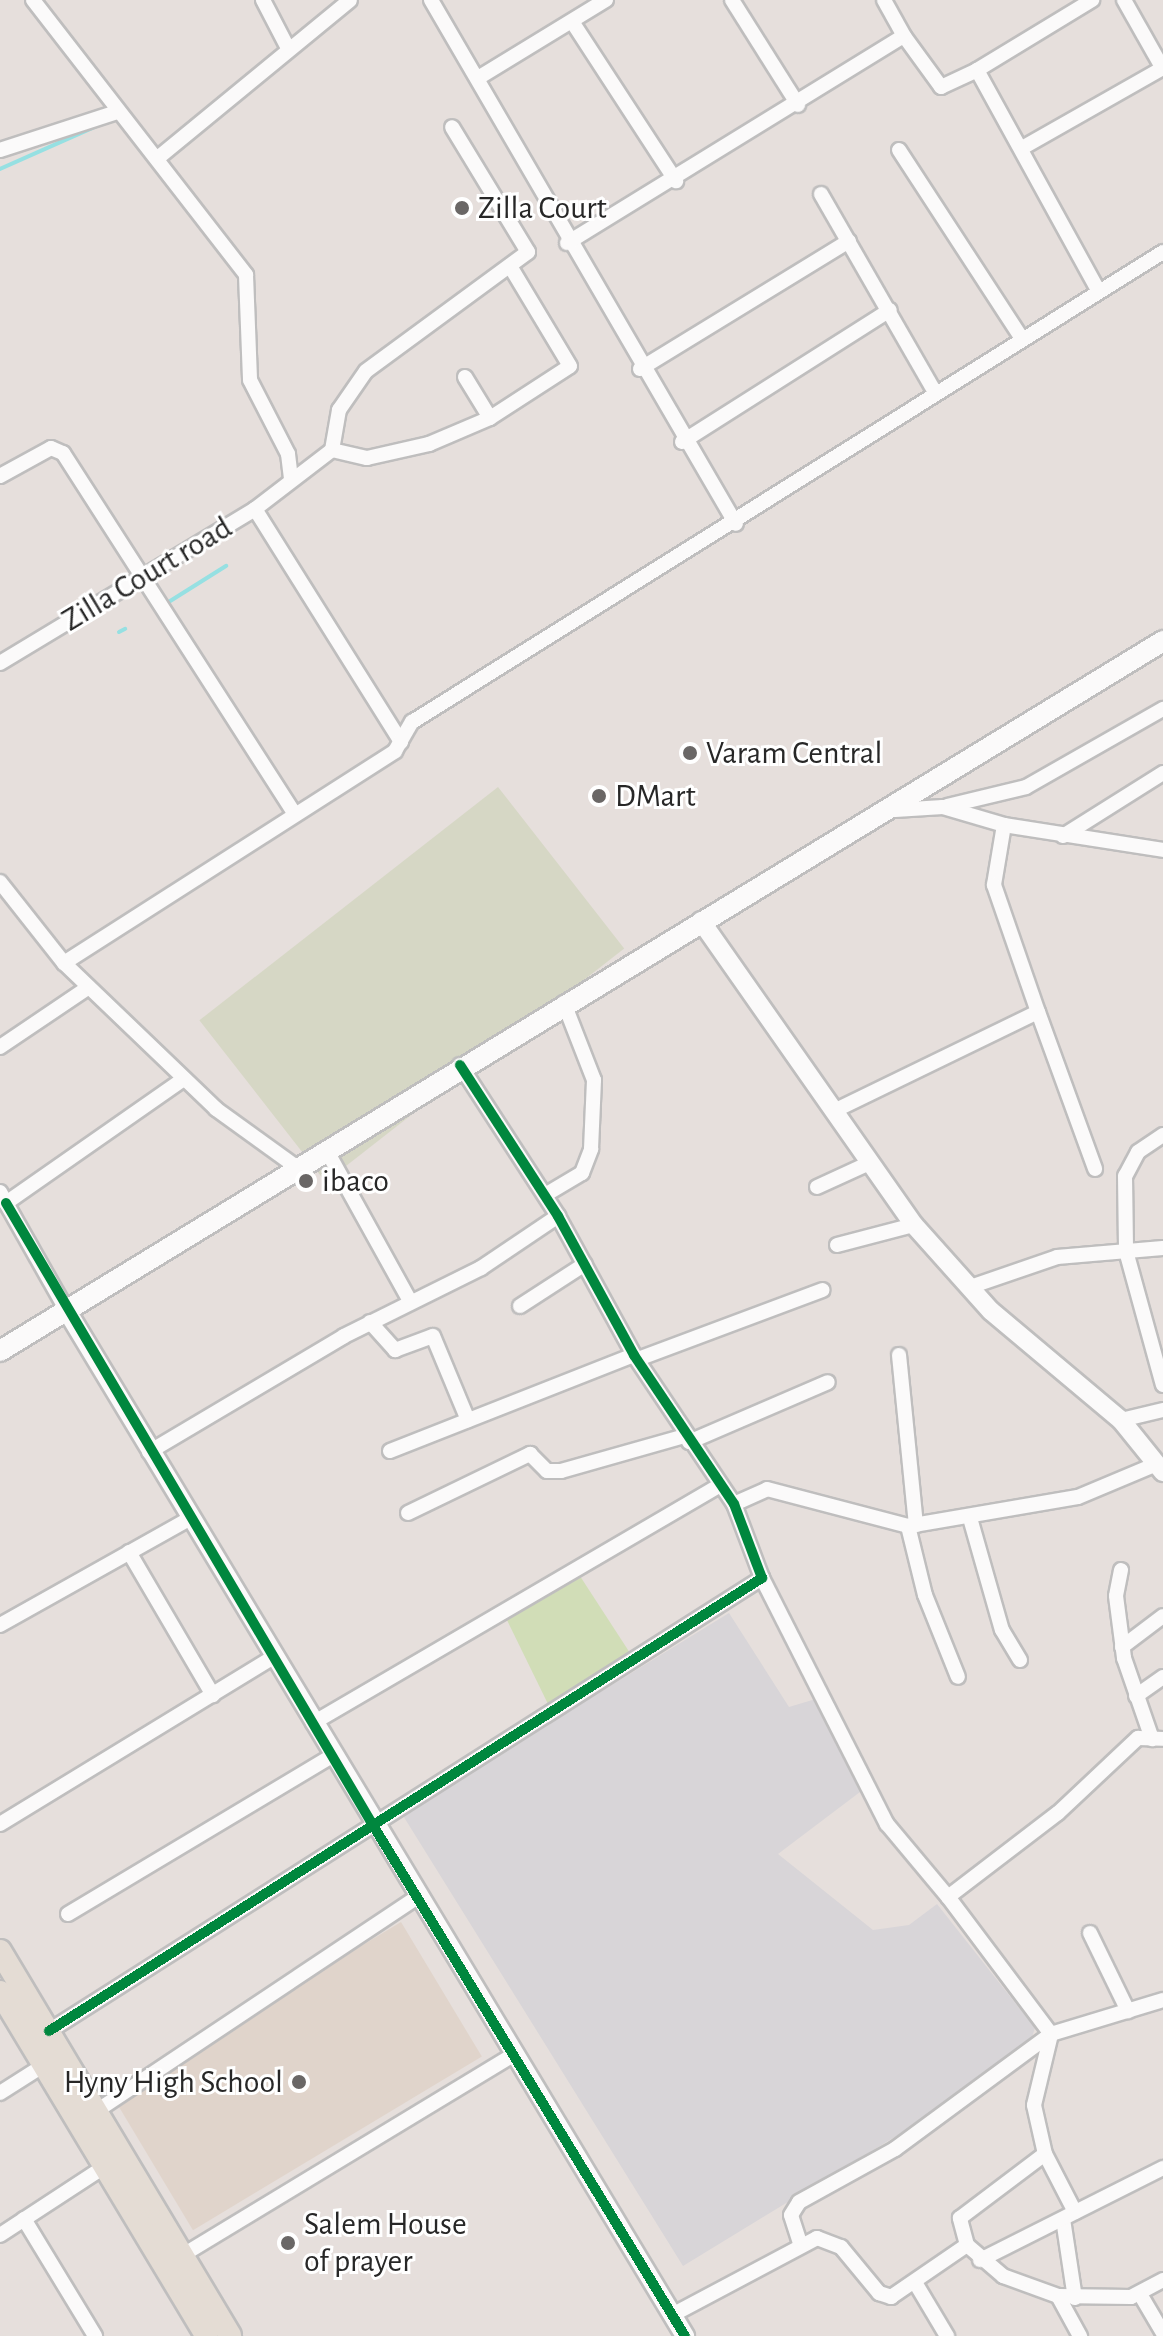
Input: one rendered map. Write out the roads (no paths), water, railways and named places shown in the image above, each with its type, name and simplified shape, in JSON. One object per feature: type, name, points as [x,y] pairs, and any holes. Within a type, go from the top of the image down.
[{"type":"main road","points":[[0,1351],[295,1166],[328,1153],[460,1065],[895,810],[1163,641]]},
{"type":"main road","points":[[0,1951],[98,2110],[230,2336]]},
{"type":"main road","points":[[0,1992],[207,2336]]},
{"type":"street","points":[[33,0],[117,112],[159,157],[246,275],[250,380],[288,454],[291,480]]},
{"type":"street","points":[[263,0],[288,48]]},
{"type":"street","points":[[159,157],[350,0]]},
{"type":"street","points":[[431,0],[682,442],[736,524]]},
{"type":"street","points":[[478,78],[573,23],[606,0]]},
{"type":"street","points":[[732,0],[798,105]]},
{"type":"street","points":[[884,0],[904,36],[941,87],[977,70],[1092,0]]},
{"type":"street","points":[[1022,148],[1163,69],[1124,0]]},
{"type":"street","points":[[573,23],[676,181]]},
{"type":"street","points":[[567,243],[676,181],[904,36]]},
{"type":"street","points":[[977,70],[1099,292]]},
{"type":"street","points":[[0,150],[117,112]]},
{"type":"street","points":[[452,127],[528,252],[366,371],[339,410],[332,450],[367,458],[429,444],[490,418],[570,366],[510,266]]},
{"type":"street","points":[[899,150],[1022,339]]},
{"type":"street","points":[[821,194],[935,392]]},
{"type":"street","points":[[640,369],[849,241]]},
{"type":"street","points":[[64,963],[401,742],[412,722],[736,524],[935,392],[1163,252]]},
{"type":"street","points":[[682,442],[890,310]]},
{"type":"street","points":[[465,377],[490,418]]},
{"type":"street","points":[[0,476],[58,449],[139,579],[293,811]]},
{"type":"street","name":"Zilla Court road","points":[[0,663],[255,509],[332,450]]},
{"type":"street","points":[[255,509],[401,742]]},
{"type":"street","points":[[895,810],[943,807],[1026,787],[1163,709]]},
{"type":"street","points":[[1063,836],[1163,773]]},
{"type":"street","points":[[943,807],[1004,825],[1063,836],[1159,847]]},
{"type":"street","points":[[1004,825],[994,885],[1095,1169]]},
{"type":"street","points":[[0,882],[5,900],[64,963],[184,1079],[295,1166]]},
{"type":"street","points":[[701,921],[838,1109],[867,1164],[914,1225],[970,1287],[1059,1373],[1121,1420],[1159,1468],[1078,1497],[912,1526],[767,1489],[734,1504]]},
{"type":"street","points":[[0,1047],[89,987]]},
{"type":"street","points":[[545,1195],[582,1173],[591,1149],[594,1080],[564,1003]]},
{"type":"street","points":[[838,1109],[1038,1012]]},
{"type":"street","points":[[460,1065],[558,1216],[636,1357],[687,1439],[717,1487],[734,1504],[762,1578],[887,1824],[948,1897],[1051,2034]]},
{"type":"street","points":[[184,1079],[3,1197],[149,1452],[272,1658],[685,2336]]},
{"type":"street","points":[[1163,1135],[1138,1152],[1125,1176],[1126,1251],[1163,1385]]},
{"type":"street","points":[[328,1153],[410,1301]]},
{"type":"street","points":[[817,1187],[867,1164]]},
{"type":"street","points":[[149,1452],[370,1322],[481,1268],[558,1216]]},
{"type":"street","points":[[837,1245],[914,1225]]},
{"type":"street","points":[[970,1287],[1057,1257],[1163,1248]]},
{"type":"street","points":[[520,1306],[585,1264]]},
{"type":"street","points":[[390,1451],[823,1290]]},
{"type":"street","points":[[370,1322],[395,1350],[433,1336],[468,1420]]},
{"type":"street","points":[[899,1355],[912,1526],[925,1595],[958,1677]]},
{"type":"street","points":[[408,1513],[530,1454],[547,1471],[561,1471],[687,1439],[828,1382]]},
{"type":"street","points":[[1121,1420],[1163,1410]]},
{"type":"street","points":[[313,1723],[717,1487]]},
{"type":"street","points":[[0,1625],[191,1518]]},
{"type":"street","points":[[970,1518],[1002,1630],[1020,1660]]},
{"type":"street","points":[[129,1552],[213,1695]]},
{"type":"street","points":[[948,1897],[1058,1813],[1138,1738],[1158,1739],[1136,1696],[1122,1647],[1121,1570]]},
{"type":"street","points":[[49,2031],[371,1822],[762,1578]]},
{"type":"street","points":[[1122,1647],[1163,1616]]},
{"type":"street","points":[[0,1824],[272,1658]]},
{"type":"street","points":[[1136,1696],[1163,1677]]},
{"type":"street","points":[[68,1914],[332,1756]]},
{"type":"street","points":[[98,2110],[419,1896]]},
{"type":"street","points":[[1090,1933],[1128,2011]]},
{"type":"street","points":[[800,2243],[791,2215],[799,2202],[895,2149],[1051,2034],[1163,2000]]},
{"type":"street","points":[[1051,2034],[1034,2105],[1045,2154],[1069,2216],[1075,2298]]},
{"type":"street","points":[[165,2266],[513,2055]]},
{"type":"street","points":[[0,2093],[44,2065]]},
{"type":"street","points":[[1045,2154],[960,2218],[967,2245],[980,2260],[1058,2296],[1075,2298],[1140,2294],[1163,2280]]},
{"type":"street","points":[[0,2235],[104,2167]]},
{"type":"street","points":[[980,2260],[1163,2168]]},
{"type":"street","points":[[24,2219],[95,2336]]},
{"type":"street","points":[[674,2314],[800,2243],[829,2239],[879,2293],[891,2297],[916,2284],[967,2245]]},
{"type":"street","points":[[916,2284],[947,2336]]},
{"type":"street","points":[[1140,2294],[1163,2333]]},
{"type":"street","points":[[1058,2296],[1080,2336]]},
{"type":"waterway","points":[[0,169],[99,125]]},
{"type":"waterway","points":[[167,603],[226,566]]},
{"type":"waterway","points":[[119,632],[125,629]]},
{"type":"place","name":"Zilla Court","points":[[462,208]]},
{"type":"place","name":"Varam Central","points":[[690,753]]},
{"type":"place","name":"DMart","points":[[599,796]]},
{"type":"place","name":"ibaco","points":[[306,1181]]},
{"type":"place","name":"Hyny High School","points":[[299,2082]]},
{"type":"place","name":"Salem House of prayer","points":[[288,2243]]}]
